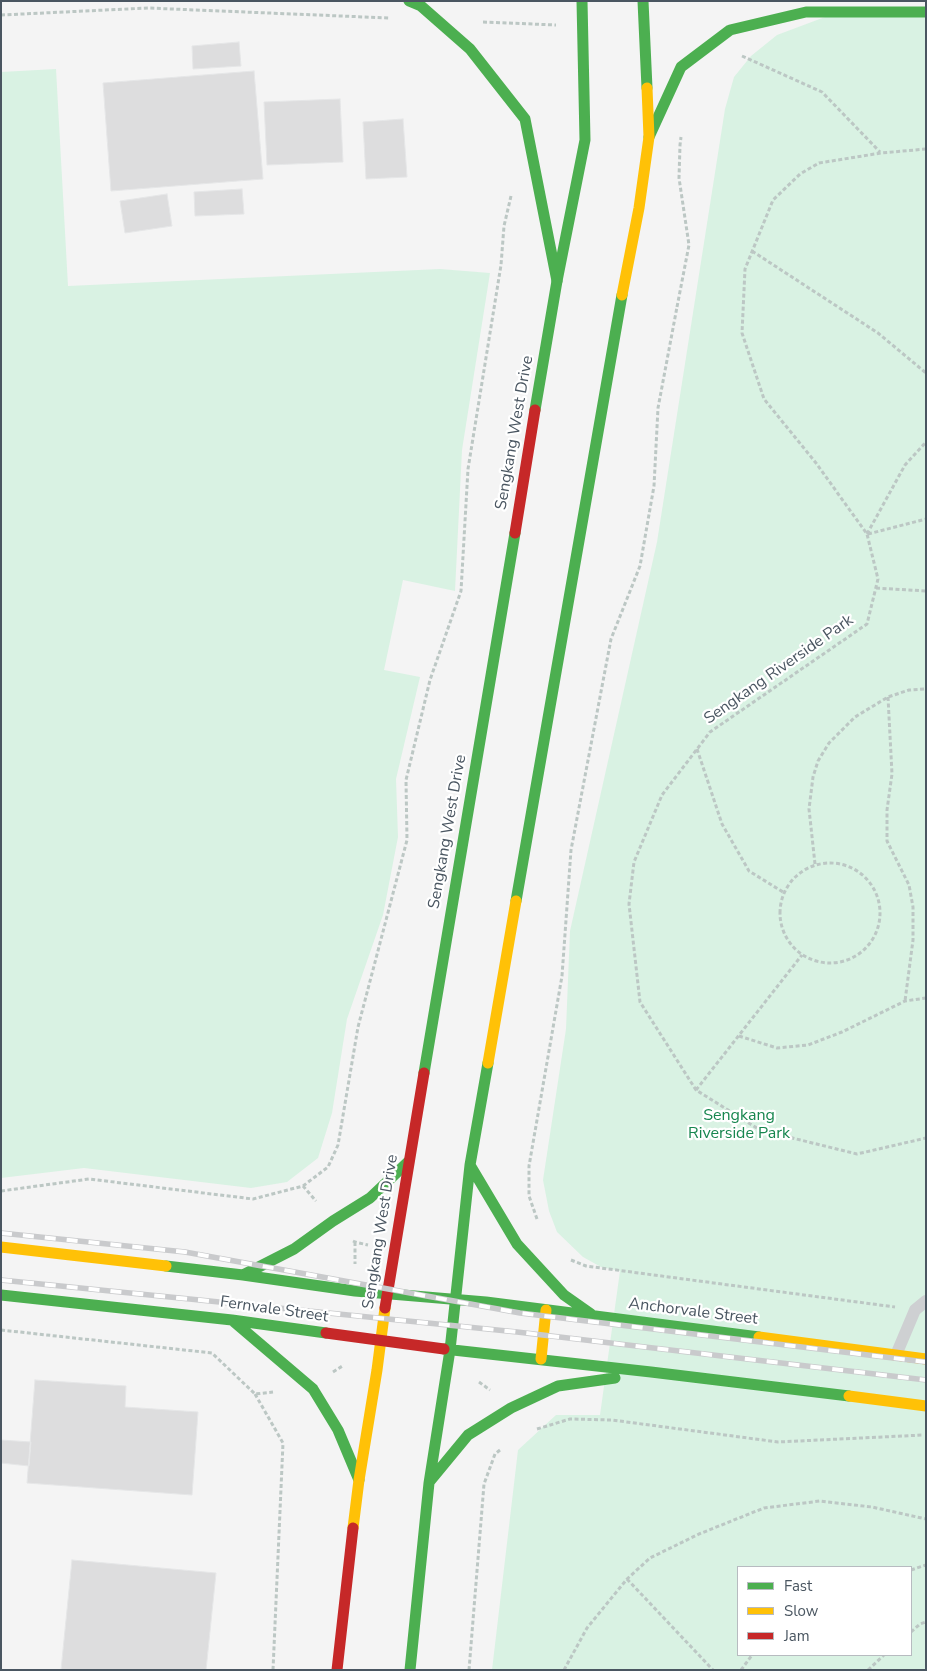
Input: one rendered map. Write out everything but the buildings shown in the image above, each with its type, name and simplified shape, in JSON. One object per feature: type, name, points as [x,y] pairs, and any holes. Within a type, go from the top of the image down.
[{"type":"main road","points":[[408,1],[421,6],[470,49],[525,119],[557,281]]},
{"type":"main road","name":"Sengkang West Drive","points":[[337,1670],[359,1480],[408,1162],[557,281],[585,140],[582,1]]},
{"type":"main road","points":[[410,1670],[429,1483],[450,1350],[470,1165],[622,295],[639,208],[649,137],[643,1]]},
{"type":"main road","points":[[649,137],[681,67],[730,30],[806,12],[926,12]]},
{"type":"main road","points":[[243,1275],[294,1249],[333,1221],[370,1198],[408,1162]]},
{"type":"main road","points":[[470,1165],[517,1244],[564,1295],[595,1316]]},
{"type":"main road","name":"Fernvale Street","points":[[1,1247],[387,1294],[455,1300]]},
{"type":"main road","name":"Fernvale Street","points":[[1,1295],[232,1320],[450,1350],[541,1359]]},
{"type":"main road","name":"Anchorvale Street","points":[[455,1300],[595,1316],[926,1359]]},
{"type":"main road","points":[[546,1310],[541,1359],[926,1406]]},
{"type":"main road","points":[[232,1320],[314,1389],[338,1430],[359,1480]]},
{"type":"main road","points":[[429,1483],[468,1435],[512,1408],[558,1386],[651,1372]]},
{"type":"lane","points":[[896,1355],[915,1310],[926,1301]]},
{"type":"path","points":[[1,15],[148,8],[393,19]]},
{"type":"path","points":[[482,22],[560,25]]},
{"type":"path","points":[[736,54],[822,92],[881,153]]},
{"type":"path","points":[[538,1222],[529,1196],[529,1166],[562,976],[571,850],[610,639],[640,566],[654,486],[658,408],[689,245],[679,178],[680,145],[683,129]]},
{"type":"path","name":"Sengkang Riverside Park","points":[[926,149],[881,153],[820,163],[800,174],[773,200],[752,251],[745,269],[742,333],[764,399],[816,463],[867,534],[878,579],[867,624],[710,732],[697,748],[662,794],[634,862],[629,904],[640,1002],[696,1090],[760,1130],[857,1154],[926,1138]]},
{"type":"path","points":[[1,1191],[88,1179],[253,1199],[303,1186],[328,1167],[338,1145],[358,1027],[407,840],[406,780],[430,680],[461,591],[468,469],[501,266],[504,226],[513,188]]},
{"type":"path","points":[[752,251],[878,334],[926,373]]},
{"type":"path","points":[[867,534],[905,465],[926,442]]},
{"type":"path","points":[[867,534],[926,519]]},
{"type":"path","points":[[876,588],[926,591]]},
{"type":"path","points":[[815,864],[810,802],[813,777],[818,760],[829,743],[855,716],[888,697],[909,690],[926,689]]},
{"type":"path","points":[[888,697],[892,774],[886,810],[888,841],[909,885],[914,907],[913,940],[905,1001]]},
{"type":"path","points":[[697,748],[722,824],[749,871],[783,892]]},
{"type":"path","points":[[830,862],[844,864],[868,880],[876,892],[880,906],[880,920],[875,934],[867,946],[856,955],[843,961],[829,963],[802,955],[791,945],[780,920],[783,892],[796,875],[815,864],[830,862]]},
{"type":"path","points":[[696,1090],[802,955]]},
{"type":"path","points":[[739,1036],[777,1048],[808,1045],[842,1032],[905,1001],[926,998]]},
{"type":"path","points":[[303,1186],[354,1242],[395,1251]]},
{"type":"path","points":[[563,1257],[586,1266],[915,1310]]},
{"type":"path","points":[[255,1394],[283,1443],[273,1670]]},
{"type":"path","points":[[469,1670],[484,1484],[495,1454],[505,1445]]},
{"type":"path","points":[[564,1670],[587,1628],[627,1579],[650,1558],[699,1534],[764,1508],[820,1501],[872,1507],[926,1519]]},
{"type":"path","points":[[912,1570],[926,1565]]},
{"type":"path","points":[[627,1579],[713,1670]]},
{"type":"path","points":[[912,1631],[920,1624],[926,1622]]},
{"type":"path","points":[[741,1670],[751,1656]]},
{"type":"path","points":[[868,1670],[883,1656]]},
{"type":"green space","name":"Sengkang Riverside Park","points":[[926,14],[926,1670],[492,1670],[518,1450],[556,1415],[600,1415],[620,1271],[601,1267],[583,1257],[557,1232],[549,1211],[543,1180],[566,1029],[570,931],[657,542],[725,109],[734,77],[751,56],[777,35],[825,17]]},
{"type":"green space","points":[[56,69],[68,286],[440,269],[490,273],[462,450],[455,591],[403,580],[384,670],[420,677],[396,779],[398,837],[383,915],[347,1019],[332,1113],[318,1158],[287,1182],[251,1188],[84,1168],[1,1178],[1,72]]},
{"type":"railway","points":[[1,1233],[185,1252],[520,1313],[926,1362]]},
{"type":"railway","points":[[1,1280],[517,1332],[926,1380]]},
{"type":"traffic: fast","points":[[409,1],[421,6],[470,49],[525,119],[557,281]]},
{"type":"traffic: fast","points":[[557,281],[585,140],[582,1]]},
{"type":"traffic: fast","points":[[643,1],[647,88]]},
{"type":"traffic: fast","points":[[649,137],[681,67],[730,30],[806,12],[926,12]]},
{"type":"traffic: fast","points":[[535,410],[557,281]]},
{"type":"traffic: fast","points":[[516,901],[622,295]]},
{"type":"traffic: fast","points":[[424,1073],[515,533]]},
{"type":"traffic: fast","points":[[410,1670],[429,1483],[450,1350],[470,1165],[488,1063]]},
{"type":"traffic: fast","points":[[243,1275],[294,1249],[333,1221],[370,1198],[408,1162]]},
{"type":"traffic: fast","points":[[470,1165],[517,1244],[564,1295],[591,1314]]},
{"type":"traffic: fast","points":[[166,1266],[355,1291],[486,1302],[759,1337]]},
{"type":"traffic: fast","points":[[1,1295],[232,1320],[326,1333]]},
{"type":"traffic: fast","points":[[232,1320],[313,1389],[338,1430],[359,1480]]},
{"type":"traffic: fast","points":[[444,1349],[849,1396]]},
{"type":"traffic: fast","points":[[430,1481],[468,1435],[511,1408],[558,1386],[615,1378]]},
{"type":"traffic: slow","points":[[622,295],[639,208],[649,137],[647,88]]},
{"type":"traffic: slow","points":[[488,1063],[516,901]]},
{"type":"traffic: slow","points":[[1,1247],[166,1266]]},
{"type":"traffic: slow","points":[[353,1528],[385,1308]]},
{"type":"traffic: slow","points":[[541,1359],[546,1310]]},
{"type":"traffic: slow","points":[[759,1337],[926,1359]]},
{"type":"traffic: slow","points":[[849,1396],[926,1406]]},
{"type":"traffic: jam","points":[[515,533],[535,410]]},
{"type":"traffic: jam","points":[[385,1308],[424,1073]]},
{"type":"traffic: jam","points":[[326,1333],[444,1349]]},
{"type":"traffic: jam","points":[[337,1670],[353,1528]]}]
